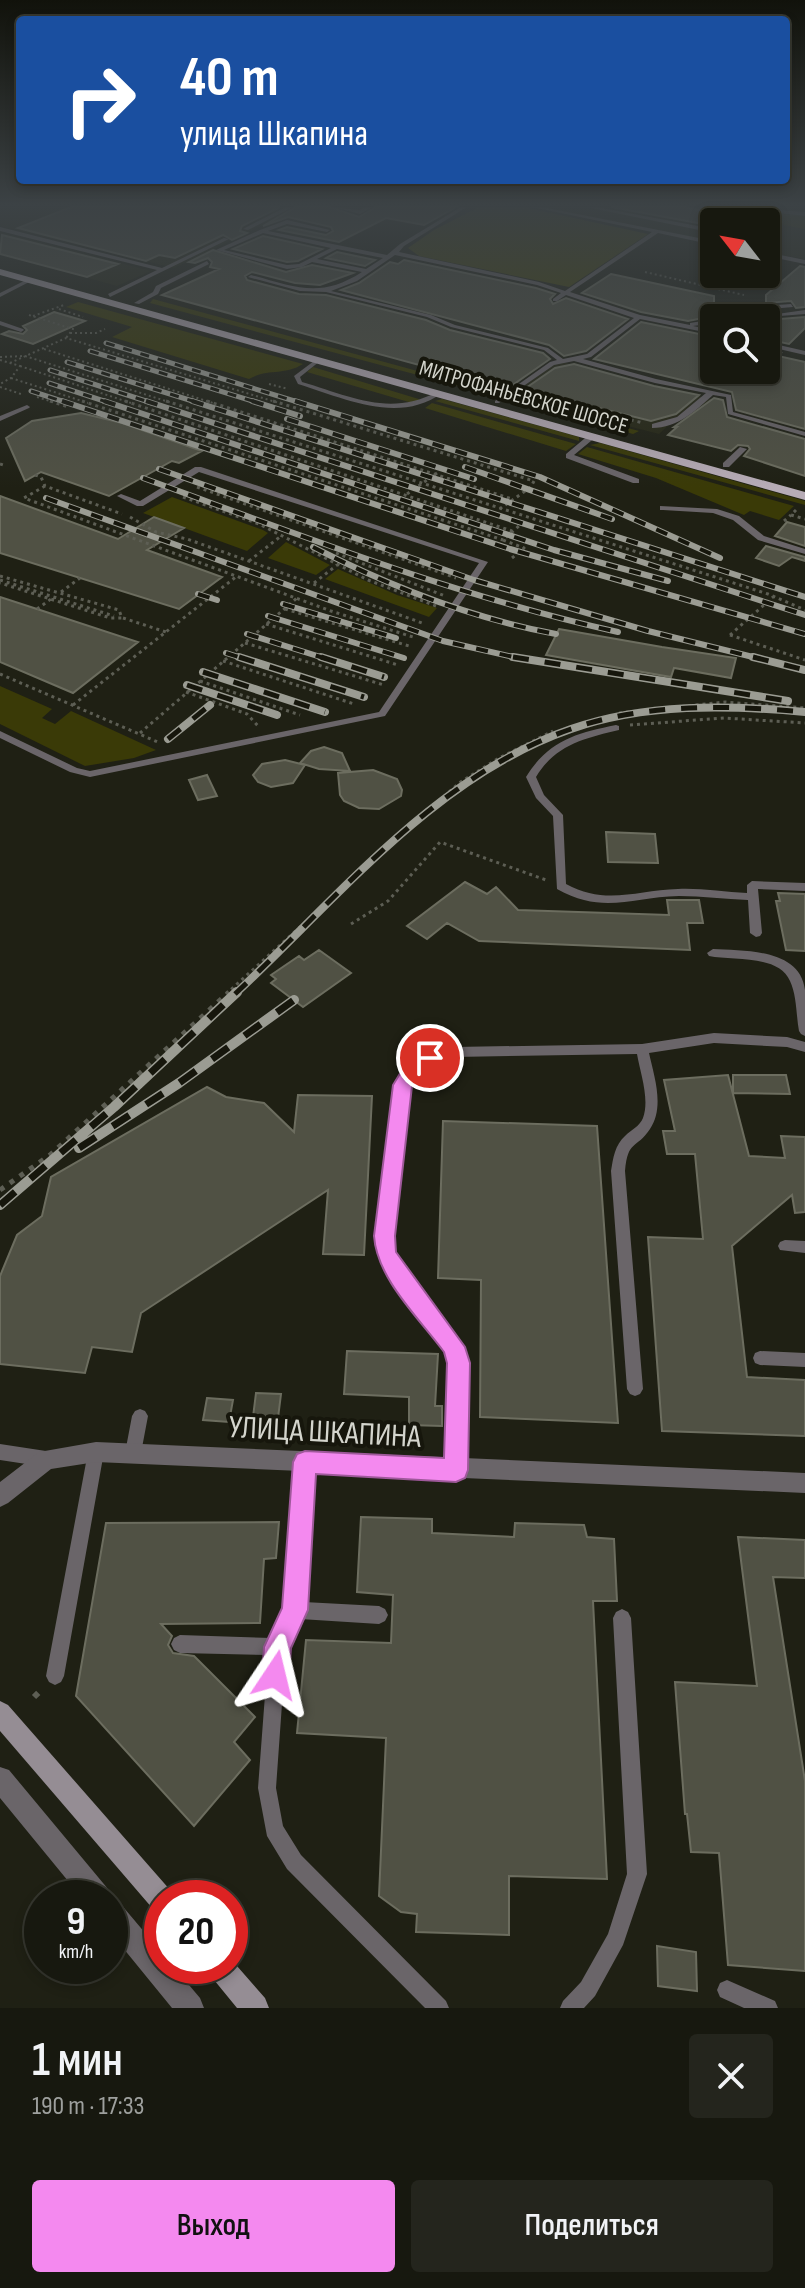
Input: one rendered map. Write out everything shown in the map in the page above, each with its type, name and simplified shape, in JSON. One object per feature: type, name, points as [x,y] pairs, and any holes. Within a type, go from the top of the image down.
[{"type":"main road","name":"МИТРОФАНЬЕВСКОЕ ШОССЕ","points":[[105,301],[593,436],[803,501]]},
{"type":"main road","name":"МИТРОФАНЬЕВСКОЕ ШОССЕ","points":[[129,301],[805,487]]},
{"type":"main road","points":[[0,1713],[145,1880]]},
{"type":"main road","points":[[234,1984],[255,2008]]},
{"type":"street","name":"УЛИЦА ШКАПИНА","points":[[46,1459],[96,1452],[133,1453],[456,1470],[805,1483]]},
{"type":"street","points":[[0,1496],[46,1459]]},
{"type":"street","points":[[0,1779],[84,1880]]},
{"type":"street","points":[[128,1933],[190,2008]]},
{"type":"lane","points":[[137,303],[141,301]]},
{"type":"lane","points":[[365,301],[546,349],[562,361]]},
{"type":"lane","points":[[589,301],[639,317],[700,329]]},
{"type":"lane","points":[[780,307],[791,306]]},
{"type":"lane","points":[[780,314],[805,312]]},
{"type":"lane","points":[[497,402],[552,363],[589,356],[639,317]]},
{"type":"lane","points":[[0,323],[21,330]]},
{"type":"lane","points":[[681,325],[700,323]]},
{"type":"lane","points":[[780,347],[805,353]]},
{"type":"lane","points":[[575,359],[655,381],[729,396],[730,413],[805,434]]},
{"type":"lane","points":[[318,360],[299,372],[296,377],[300,383],[392,409],[417,405],[439,393]]},
{"type":"lane","points":[[655,426],[665,426],[684,417],[712,392]]},
{"type":"lane","points":[[0,419],[27,407]]},
{"type":"lane","points":[[593,436],[569,456],[636,481]]},
{"type":"lane","points":[[726,465],[743,449]]},
{"type":"lane","points":[[0,734],[74,770],[90,774],[382,714],[484,562],[198,469],[140,504],[121,496]]},
{"type":"lane","points":[[663,508],[714,511],[736,518],[761,538],[805,552]]},
{"type":"lane","points":[[616,728],[571,738],[558,746],[531,777],[540,796],[558,815],[561,886],[582,896],[617,900],[665,893],[753,897]]},
{"type":"lane","points":[[756,933],[752,885],[805,887]]},
{"type":"lane","points":[[713,953],[774,961],[789,968],[796,980],[805,1031]]},
{"type":"lane","points":[[456,1470],[458,1363],[454,1347],[386,1253],[385,1236],[402,1085],[414,1067],[430,1058],[454,1052],[642,1049],[714,1038],[787,1042],[805,1047]]},
{"type":"lane","points":[[635,1389],[618,1171],[624,1144],[648,1123],[651,1111],[642,1049]]},
{"type":"lane","points":[[785,1246],[805,1247]]},
{"type":"lane","points":[[760,1358],[805,1360]]},
{"type":"lane","points":[[133,1453],[140,1416]]},
{"type":"lane","points":[[0,1452],[46,1459]]},
{"type":"lane","points":[[55,1676],[96,1452]]},
{"type":"lane","points":[[305,1462],[295,1610],[277,1647],[267,1788],[274,1829],[294,1862],[439,2008]]},
{"type":"lane","points":[[295,1610],[379,1615]]},
{"type":"lane","points":[[570,2008],[588,1989],[616,1938],[637,1874],[622,1618]]},
{"type":"lane","points":[[180,1644],[277,1647]]},
{"type":"lane","points":[[727,1990],[768,2008]]},
{"type":"path","points":[[0,365],[66,338],[73,329],[31,316],[56,309],[83,317]]},
{"type":"path","points":[[70,333],[96,333],[105,329]]},
{"type":"path","points":[[66,338],[534,481],[531,487],[498,510]]},
{"type":"path","points":[[42,348],[513,499]]},
{"type":"path","points":[[0,358],[25,356],[773,597],[805,610]]},
{"type":"path","points":[[0,358],[512,531]]},
{"type":"path","points":[[0,385],[11,378],[20,366]]},
{"type":"path","points":[[0,375],[524,548],[512,558]]},
{"type":"path","points":[[0,385],[68,407]]},
{"type":"path","points":[[531,400],[539,397],[655,426]]},
{"type":"path","points":[[407,494],[437,473]]},
{"type":"path","points":[[35,475],[41,477],[45,486],[132,518],[138,525],[170,537],[187,539],[430,626]]},
{"type":"path","points":[[190,484],[462,581]]},
{"type":"path","points":[[45,486],[24,498],[419,642],[285,609]]},
{"type":"path","points":[[174,493],[259,524],[400,594],[444,609]]},
{"type":"path","points":[[784,521],[803,501]]},
{"type":"path","points":[[132,518],[142,512]]},
{"type":"path","points":[[791,515],[805,519]]},
{"type":"path","points":[[503,540],[527,519]]},
{"type":"path","points":[[179,531],[187,539]]},
{"type":"path","points":[[249,561],[281,536]]},
{"type":"path","points":[[336,553],[451,598]]},
{"type":"path","points":[[312,584],[337,565]]},
{"type":"path","points":[[73,705],[237,576]]},
{"type":"path","points":[[37,609],[80,578]]},
{"type":"path","points":[[0,580],[166,632]]},
{"type":"path","points":[[0,580],[119,610],[122,618]]},
{"type":"path","points":[[0,580],[110,618],[122,618]]},
{"type":"path","points":[[773,597],[730,635],[805,660]]},
{"type":"path","points":[[140,733],[297,598]]},
{"type":"path","points":[[266,624],[403,666],[396,676]]},
{"type":"path","points":[[245,643],[390,686],[383,696]]},
{"type":"path","points":[[223,661],[364,707],[351,710]]},
{"type":"path","points":[[0,674],[140,733],[183,756]]},
{"type":"path","points":[[200,681],[310,719],[298,722]]},
{"type":"path","points":[[186,692],[247,714],[262,730],[248,734]]},
{"type":"path","points":[[609,715],[644,708],[725,702],[805,708]]},
{"type":"path","points":[[616,728],[647,722],[724,718],[805,723]]},
{"type":"path","points":[[0,1190],[50,1155],[459,783],[499,758],[560,729]]},
{"type":"path","points":[[351,924],[388,901],[440,842],[561,886]]},
{"type":"shaded area","points":[[159,301],[502,394],[492,395],[150,303]]},
{"type":"shaded area","points":[[78,302],[303,364],[249,379],[112,337],[132,327],[66,307]]},
{"type":"shaded area","points":[[558,361],[715,400],[701,411],[681,414],[659,434],[509,396]]},
{"type":"shaded area","points":[[313,367],[422,400],[412,403],[307,372]]},
{"type":"shaded area","points":[[513,397],[639,431],[633,434],[514,401]]},
{"type":"shaded area","points":[[442,399],[579,437],[579,441],[435,401]]},
{"type":"shaded area","points":[[432,403],[576,444],[566,451],[425,408]]},
{"type":"shaded area","points":[[600,443],[805,501],[805,505],[590,445]]},
{"type":"shaded area","points":[[587,447],[794,506],[779,520],[750,511],[744,515],[656,478],[578,454]]},
{"type":"shaded area","points":[[172,497],[268,533],[247,551],[143,513]]},
{"type":"shaded area","points":[[286,542],[330,565],[316,575],[268,558]]},
{"type":"shaded area","points":[[338,569],[397,595],[437,608],[429,617],[325,579]]},
{"type":"shaded area","points":[[0,686],[52,709],[42,718],[55,724],[71,711],[156,750],[134,758],[85,766],[0,724]]},
{"type":"building","points":[[183,301],[349,301],[543,353],[550,359],[507,389]]},
{"type":"building","points":[[381,301],[551,301],[553,304],[574,301],[628,319],[586,351],[564,356],[549,345]]},
{"type":"building","points":[[606,301],[714,301],[714,304],[700,304],[700,319],[688,321],[641,312]]},
{"type":"building","points":[[766,301],[805,301],[805,307],[796,308],[791,301],[766,303]]},
{"type":"building","points":[[54,312],[85,321],[33,344],[2,334],[9,331],[23,334],[27,330],[23,326]]},
{"type":"building","points":[[805,317],[805,328],[789,344],[780,342],[780,319]]},
{"type":"building","points":[[641,322],[700,334],[700,384],[780,384],[780,356],[805,362],[805,429],[736,410],[732,392],[594,359]]},
{"type":"building","points":[[574,364],[699,395],[676,414],[651,421],[539,393],[534,396],[520,392],[555,368]]},
{"type":"building","points":[[714,398],[723,400],[727,417],[805,439],[805,476],[744,456],[750,449],[748,446],[738,445],[731,451],[668,435],[677,427],[674,427]]},
{"type":"building","points":[[81,413],[122,423],[202,451],[179,463],[172,461],[109,496],[41,472],[25,481],[6,438],[32,421]]},
{"type":"building","points":[[0,496],[118,539],[154,517],[184,528],[147,550],[222,577],[179,609],[0,553]]},
{"type":"building","points":[[787,522],[805,527],[805,546],[775,536]]},
{"type":"building","points":[[766,546],[805,557],[805,561],[792,557],[779,566],[756,558]]},
{"type":"building","points":[[0,597],[138,642],[73,693],[0,662]]},
{"type":"building","points":[[559,629],[736,658],[731,678],[674,668],[671,677],[546,655]]},
{"type":"building","points":[[324,747],[342,753],[350,771],[319,769],[300,763],[311,751]]},
{"type":"building","points":[[285,760],[305,765],[293,783],[271,787],[258,782],[253,775],[262,764]]},
{"type":"building","points":[[373,770],[397,779],[401,796],[379,809],[359,808],[344,801],[340,795],[338,773]]},
{"type":"building","points":[[207,775],[217,796],[198,800],[189,780]]},
{"type":"building","points":[[606,832],[655,834],[658,863],[608,862]]},
{"type":"building","points":[[465,882],[487,894],[496,887],[518,910],[669,915],[667,900],[699,900],[703,923],[687,923],[690,950],[479,941],[447,923],[427,939],[407,926]]},
{"type":"building","points":[[778,893],[805,894],[805,951],[786,950],[776,901],[780,901]]},
{"type":"building","points":[[319,950],[351,973],[303,1007],[271,983],[276,979],[271,975],[299,956],[304,960]]},
{"type":"building","points":[[728,1075],[749,1156],[785,1158],[781,1136],[805,1137],[805,1212],[795,1213],[792,1195],[732,1246],[747,1377],[805,1380],[805,1436],[662,1431],[648,1237],[703,1239],[695,1154],[667,1154],[663,1131],[675,1131],[664,1080]]},
{"type":"building","points":[[733,1075],[786,1075],[790,1094],[733,1093]]},
{"type":"building","points":[[207,1087],[226,1097],[264,1103],[294,1132],[298,1095],[372,1096],[364,1255],[323,1254],[328,1190],[141,1313],[132,1352],[92,1347],[85,1373],[0,1364],[0,1276],[17,1235],[42,1216],[51,1177]]},
{"type":"building","points":[[443,1121],[597,1126],[618,1423],[480,1417],[481,1280],[438,1278]]},
{"type":"building","points":[[347,1351],[438,1354],[435,1406],[442,1406],[442,1426],[409,1425],[409,1397],[344,1394]]},
{"type":"building","points":[[256,1393],[281,1394],[278,1418],[253,1417]]},
{"type":"building","points":[[207,1398],[233,1400],[229,1422],[203,1420]]},
{"type":"building","points":[[361,1517],[432,1519],[432,1533],[514,1537],[515,1523],[584,1525],[587,1537],[614,1539],[617,1601],[593,1601],[607,1879],[509,1876],[509,1935],[416,1932],[417,1914],[401,1912],[379,1896],[386,1738],[297,1733],[306,1640],[391,1643],[393,1595],[357,1592]]},
{"type":"building","points":[[279,1522],[276,1558],[264,1559],[260,1623],[161,1624],[172,1636],[168,1645],[173,1653],[194,1656],[255,1717],[234,1742],[250,1760],[194,1826],[76,1696],[106,1523]]},
{"type":"building","points":[[738,1537],[805,1540],[805,1578],[773,1577],[805,1781],[805,1971],[728,1965],[719,1853],[691,1852],[685,1814],[675,1682],[757,1686]]},
{"type":"building","points":[[657,1946],[696,1952],[697,1991],[658,1986]]},
{"type":"railway","points":[[106,343],[301,403]]},
{"type":"railway","points":[[90,351],[259,403]]},
{"type":"railway","points":[[67,362],[199,403]]},
{"type":"railway","points":[[50,370],[152,403]]},
{"type":"railway","points":[[49,383],[110,403]]},
{"type":"railway","points":[[31,391],[68,403]]},
{"type":"railway","points":[[62,401],[510,549],[805,634]]},
{"type":"railway","points":[[104,401],[554,550],[668,581]]},
{"type":"railway","points":[[146,401],[805,615]]},
{"type":"railway","points":[[192,401],[805,597]]},
{"type":"railway","points":[[252,401],[300,416]]},
{"type":"railway","points":[[295,401],[540,477],[720,558]]},
{"type":"railway","points":[[287,419],[474,479]]},
{"type":"railway","points":[[465,467],[612,519]]},
{"type":"railway","points":[[159,469],[474,580],[648,631],[761,659]]},
{"type":"railway","points":[[143,478],[437,582],[618,632]]},
{"type":"railway","points":[[46,498],[443,641],[514,657]]},
{"type":"railway","points":[[313,547],[432,600],[556,634]]},
{"type":"railway","points":[[198,594],[217,600]]},
{"type":"railway","points":[[283,604],[396,638]]},
{"type":"railway","points":[[268,616],[404,658]]},
{"type":"railway","points":[[247,634],[327,659]]},
{"type":"railway","points":[[226,653],[245,659]]},
{"type":"railway","points":[[239,657],[364,697]]},
{"type":"railway","points":[[321,657],[384,677]]},
{"type":"railway","points":[[514,657],[788,701]]},
{"type":"railway","points":[[514,657],[522,659]]},
{"type":"railway","points":[[753,657],[761,659]]},
{"type":"railway","points":[[761,659],[805,670]]},
{"type":"railway","points":[[203,672],[325,712]]},
{"type":"railway","points":[[187,685],[277,715]]},
{"type":"railway","points":[[168,739],[210,705]]},
{"type":"railway","points":[[235,994],[350,881],[432,808],[475,777],[522,750],[571,729],[657,710],[716,707],[805,712]]},
{"type":"railway","points":[[0,1205],[114,1107],[237,992]]},
{"type":"railway","points":[[79,1148],[179,1083],[294,1000]]},
{"type":"route","points":[[275,1675],[277,1647],[295,1610],[305,1462],[456,1470],[458,1363],[454,1347],[395,1270],[386,1253],[385,1236],[402,1085],[414,1067],[430,1058]]}]
